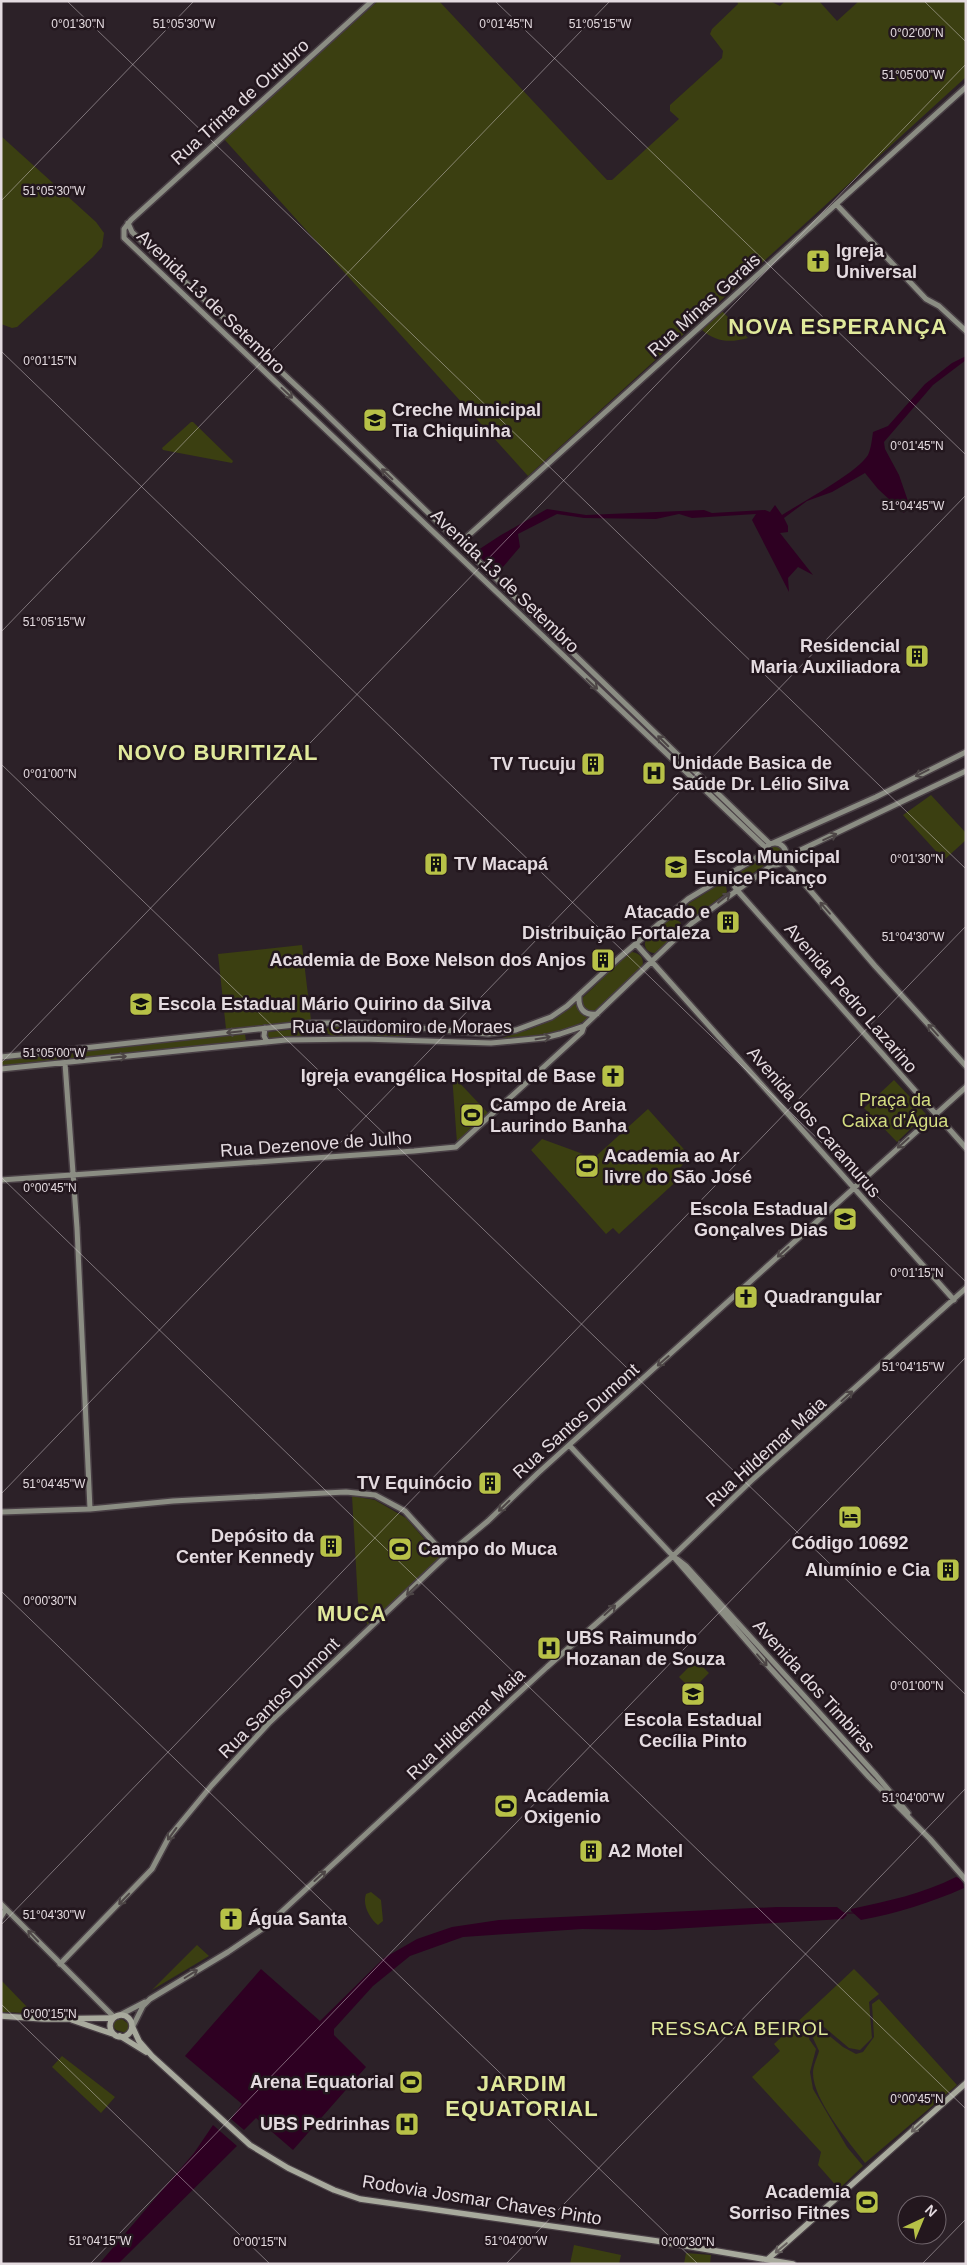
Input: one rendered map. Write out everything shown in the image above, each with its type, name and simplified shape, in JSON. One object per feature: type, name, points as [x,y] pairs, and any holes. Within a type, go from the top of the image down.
[{"type":"main road","name":"Rua Trinta de Outubro","points":[[128,223],[372,1]]},
{"type":"main road","name":"Rua Minas Gerais","points":[[460,543],[966,87]]},
{"type":"main road","points":[[836,204],[926,299],[939,306],[966,331]]},
{"type":"main road","name":"Avenida 13 de Setembro","points":[[128,223],[132,232],[320,408],[460,543],[768,847]]},
{"type":"main road","name":"Avenida 13 de Setembro","points":[[128,223],[124,229],[123,236],[397,498],[768,847]]},
{"type":"main road","points":[[123,236],[132,232]]},
{"type":"main road","points":[[397,498],[397,492],[403,489]]},
{"type":"main road","name":"Rua Claudomiro de Moraes","points":[[1,1058],[313,1023],[366,1023],[473,1033],[503,1033],[516,1030],[551,1017],[579,996],[688,900],[768,847],[876,797],[966,752]]},
{"type":"main road","points":[[966,771],[785,858],[779,864],[772,864],[766,860],[768,847],[782,846],[785,858],[792,870],[875,966],[966,1066]]},
{"type":"main road","name":"Rua Claudomiro de Moraes","points":[[1,1070],[267,1042],[336,1039],[491,1043],[544,1038],[584,1026],[692,923],[772,864]]},
{"type":"main road","name":"Avenida Pedro Lazarino","points":[[727,874],[736,889],[966,1148]]},
{"type":"main road","name":"Avenida dos Caramurus","points":[[636,944],[954,1300]]},
{"type":"main road","points":[[579,996],[579,1006],[583,1011],[590,1015],[597,1014]]},
{"type":"main road","name":"Rua Dezenove de Julho","points":[[1,1180],[414,1151],[456,1146],[582,1032],[584,1026]]},
{"type":"main road","points":[[265,1028],[264,1036],[267,1042]]},
{"type":"main road","points":[[249,1030],[252,1034],[251,1043]]},
{"type":"main road","points":[[65,1063],[74,1175],[90,1509]]},
{"type":"main road","name":"Rua Santos Dumont","points":[[60,1964],[154,1867],[168,1837],[212,1785],[294,1699],[446,1556],[488,1521],[569,1445],[966,1087]]},
{"type":"main road","name":"Rua Hildemar Maia","points":[[133,2027],[143,2006],[150,1999],[228,1952],[265,1927],[547,1667],[673,1556],[752,1481],[966,1288]]},
{"type":"main road","name":"Avenida dos Timbiras","points":[[569,1445],[673,1556],[868,1777],[931,1840],[966,1880]]},
{"type":"main road","points":[[1,1512],[90,1509],[173,1501],[346,1492],[376,1495],[405,1511],[446,1556]]},
{"type":"main road","points":[[1,1916],[4,1907],[115,2017],[128,2018],[133,2027],[129,2034],[117,2035],[110,2027],[115,2017],[150,1999]]},
{"type":"main road","name":"Rodovia Josmar Chaves Pinto","points":[[1,2016],[68,2019],[115,2017]]},
{"type":"main road","name":"Rodovia Josmar Chaves Pinto","points":[[68,2019],[117,2035],[152,2056]]},
{"type":"main road","name":"Rodovia Josmar Chaves Pinto","points":[[133,2027],[140,2041],[152,2056],[250,2146],[288,2168],[334,2190],[360,2199],[793,2264]]},
{"type":"main road","points":[[768,2259],[966,2083]]},
{"type":"green space","points":[[378,1],[439,1],[607,180],[612,180],[679,119],[670,111],[670,105],[722,58],[723,51],[710,34],[712,29],[738,4],[737,1],[770,1],[780,6],[785,1],[819,1],[837,21],[859,1],[966,1],[966,77],[528,476],[224,139]]},
{"type":"green space","points":[[1,136],[96,222],[104,233],[102,247],[93,257],[17,327],[12,328],[1,324]]},
{"type":"green space","points":[[722,311],[748,338],[735,341],[718,339],[702,330]]},
{"type":"green space","points":[[191,422],[233,461],[232,463],[163,450],[162,448]]},
{"type":"green space","points":[[931,795],[966,833],[966,840],[944,860],[903,815]]},
{"type":"green space","points":[[775,846],[781,848],[783,854],[781,860],[775,862],[769,860],[767,854],[769,848]]},
{"type":"green space","points":[[759,859],[764,866],[739,882],[735,880],[734,875]]},
{"type":"green space","points":[[720,884],[726,886],[727,892],[695,917],[688,904]]},
{"type":"green space","points":[[675,918],[681,923],[681,931],[661,950],[656,953],[649,951],[645,946],[646,940],[668,921]]},
{"type":"green space","points":[[302,945],[311,1020],[226,1029],[218,954]]},
{"type":"green space","points":[[632,952],[641,957],[643,961],[642,967],[610,1000],[589,1018],[558,1031],[524,1037],[502,1038],[550,1021],[566,1011],[593,988],[625,955]]},
{"type":"green space","points":[[344,1024],[406,1029],[406,1036],[332,1036],[327,1033],[326,1030],[329,1026]]},
{"type":"green space","points":[[316,1027],[319,1030],[318,1034],[269,1039],[267,1036],[268,1032]]},
{"type":"green space","points":[[245,1034],[246,1041],[1,1066],[1,1060]]},
{"type":"green space","points":[[452,1075],[488,1113],[457,1143]]},
{"type":"green space","name":"Praça da Caixa d'Água","points":[[894,1080],[926,1114],[897,1142],[864,1108]]},
{"type":"green space","points":[[648,1109],[690,1156],[680,1168],[682,1176],[619,1234],[613,1228],[606,1234],[531,1150],[542,1139],[594,1158]]},
{"type":"green space","points":[[352,1496],[375,1500],[406,1518],[440,1557],[368,1626],[358,1602]]},
{"type":"green space","points":[[696,1660],[709,1673],[692,1690],[679,1677]]},
{"type":"green space","points":[[371,1892],[381,1900],[383,1921],[378,1925],[372,1919],[365,1903],[366,1894]]},
{"type":"green space","points":[[197,1945],[209,1956],[152,1990]]},
{"type":"green space","points":[[854,1969],[879,1994],[869,2002],[872,2038],[860,2050],[849,2048],[824,2027],[819,2026],[811,2032],[809,2039],[816,2049],[810,2072],[813,2089],[847,2147],[863,2166],[839,2189],[818,2165],[821,2152],[752,2077],[780,2051],[774,2044]]},
{"type":"green space","points":[[1,1980],[28,2008],[27,2013],[1,2012]]},
{"type":"green space","points":[[879,1999],[957,2085],[865,2163],[833,2120],[819,2096],[813,2073],[819,2051],[813,2038],[821,2029],[843,2047],[856,2054],[863,2052],[874,2037],[872,2004]]},
{"type":"green space","points":[[122,2019],[130,2025],[130,2030],[126,2033],[116,2030],[112,2025],[115,2020]]},
{"type":"green space","points":[[62,2056],[115,2097],[101,2113],[52,2067]]},
{"type":"green space","name":"Arena Equatorial","points":[[402,2072],[422,2076],[419,2091],[400,2088]]},
{"type":"green space","points":[[574,2245],[621,2255],[619,2264],[570,2264]]},
{"type":"green space","points":[[686,2253],[711,2255],[710,2264],[684,2264]]},
{"type":"shaded area","points":[[966,356],[966,360],[933,385],[884,442],[885,449],[899,475],[909,504],[904,513],[878,489],[865,473],[832,492],[807,501],[784,518],[788,526],[788,532],[780,533],[813,575],[798,567],[788,578],[789,592],[752,520],[756,514],[692,518],[679,514],[656,519],[584,518],[557,514],[518,534],[520,547],[497,574],[475,552],[547,509],[586,515],[704,510],[712,513],[765,510],[770,512],[775,505],[782,515],[853,470],[868,455],[873,432],[888,426],[925,384],[952,363]]},
{"type":"shaded area","points":[[956,1877],[962,1879],[964,1888],[914,1907],[861,1920],[851,1911],[851,1909],[918,1892]]},
{"type":"shaded area","points":[[777,1907],[837,1907],[847,1915],[843,1919],[655,1930],[582,1929],[463,1937],[410,1956],[373,1986],[334,2029],[334,2035],[366,2067],[293,2150],[256,2118],[244,2130],[231,2119],[242,2104],[185,2056],[261,1969],[320,2021],[384,1958],[417,1939],[452,1927],[499,1920]]},
{"type":"shaded area","points":[[213,2125],[237,2146],[118,2264],[99,2264],[194,2153]]},
{"type":"waterway","points":[[843,1913],[854,1913]]},
{"type":"place","name":"Igreja Universal","points":[[818,261]]},
{"type":"place","name":"Creche Municipal Tia Chiquinha","points":[[375,420]]},
{"type":"place","name":"Residencial Maria Auxiliadora","points":[[917,656]]},
{"type":"place","name":"TV Tucuju","points":[[593,764]]},
{"type":"place","name":"Unidade Basica de Saúde Dr. Lélio Silva","points":[[654,773]]},
{"type":"place","name":"TV Macapá","points":[[436,864]]},
{"type":"place","name":"Escola Municipal Eunice Picanço","points":[[676,867]]},
{"type":"place","name":"Atacado e Distribuição Fortaleza","points":[[728,922]]},
{"type":"place","name":"Academia de Boxe Nelson dos Anjos","points":[[603,960]]},
{"type":"place","name":"Escola Estadual Mário Quirino da Silva","points":[[141,1004]]},
{"type":"place","name":"Igreja evangélica Hospital de Base","points":[[613,1076]]},
{"type":"place","name":"Campo de Areia Laurindo Banha","points":[[472,1115]]},
{"type":"place","name":"Academia ao Ar livre do São José","points":[[587,1166]]},
{"type":"place","name":"Escola Estadual Gonçalves Dias","points":[[845,1219]]},
{"type":"place","name":"Quadrangular","points":[[746,1297]]},
{"type":"place","name":"TV Equinócio","points":[[490,1483]]},
{"type":"place","name":"Código 10692","points":[[850,1517]]},
{"type":"place","name":"Depósito da Center Kennedy","points":[[331,1546]]},
{"type":"place","name":"Campo do Muca","points":[[400,1549]]},
{"type":"place","name":"Alumínio e Cia","points":[[948,1570]]},
{"type":"place","name":"UBS Raimundo Hozanan de Souza","points":[[549,1648]]},
{"type":"place","name":"Escola Estadual Cecília Pinto","points":[[693,1694]]},
{"type":"place","name":"Academia Oxigenio","points":[[506,1806]]},
{"type":"place","name":"A2 Motel","points":[[591,1851]]},
{"type":"place","name":"Água Santa","points":[[231,1919]]},
{"type":"place","name":"Arena Equatorial","points":[[411,2082]]},
{"type":"place","name":"UBS Pedrinhas","points":[[407,2124]]},
{"type":"place","name":"Academia Sorriso Fitnes","points":[[867,2202]]},
{"type":"district","name":"NOVA ESPERANÇA","points":[[838,326]]},
{"type":"district","name":"NOVO BURITIZAL","points":[[218,752]]},
{"type":"district","name":"MUCA","points":[[352,1613]]},
{"type":"district","name":"RESSACA BEIROL","points":[[740,2028]]},
{"type":"district","name":"JARDIM EQUATORIAL","points":[[522,2096]]}]
